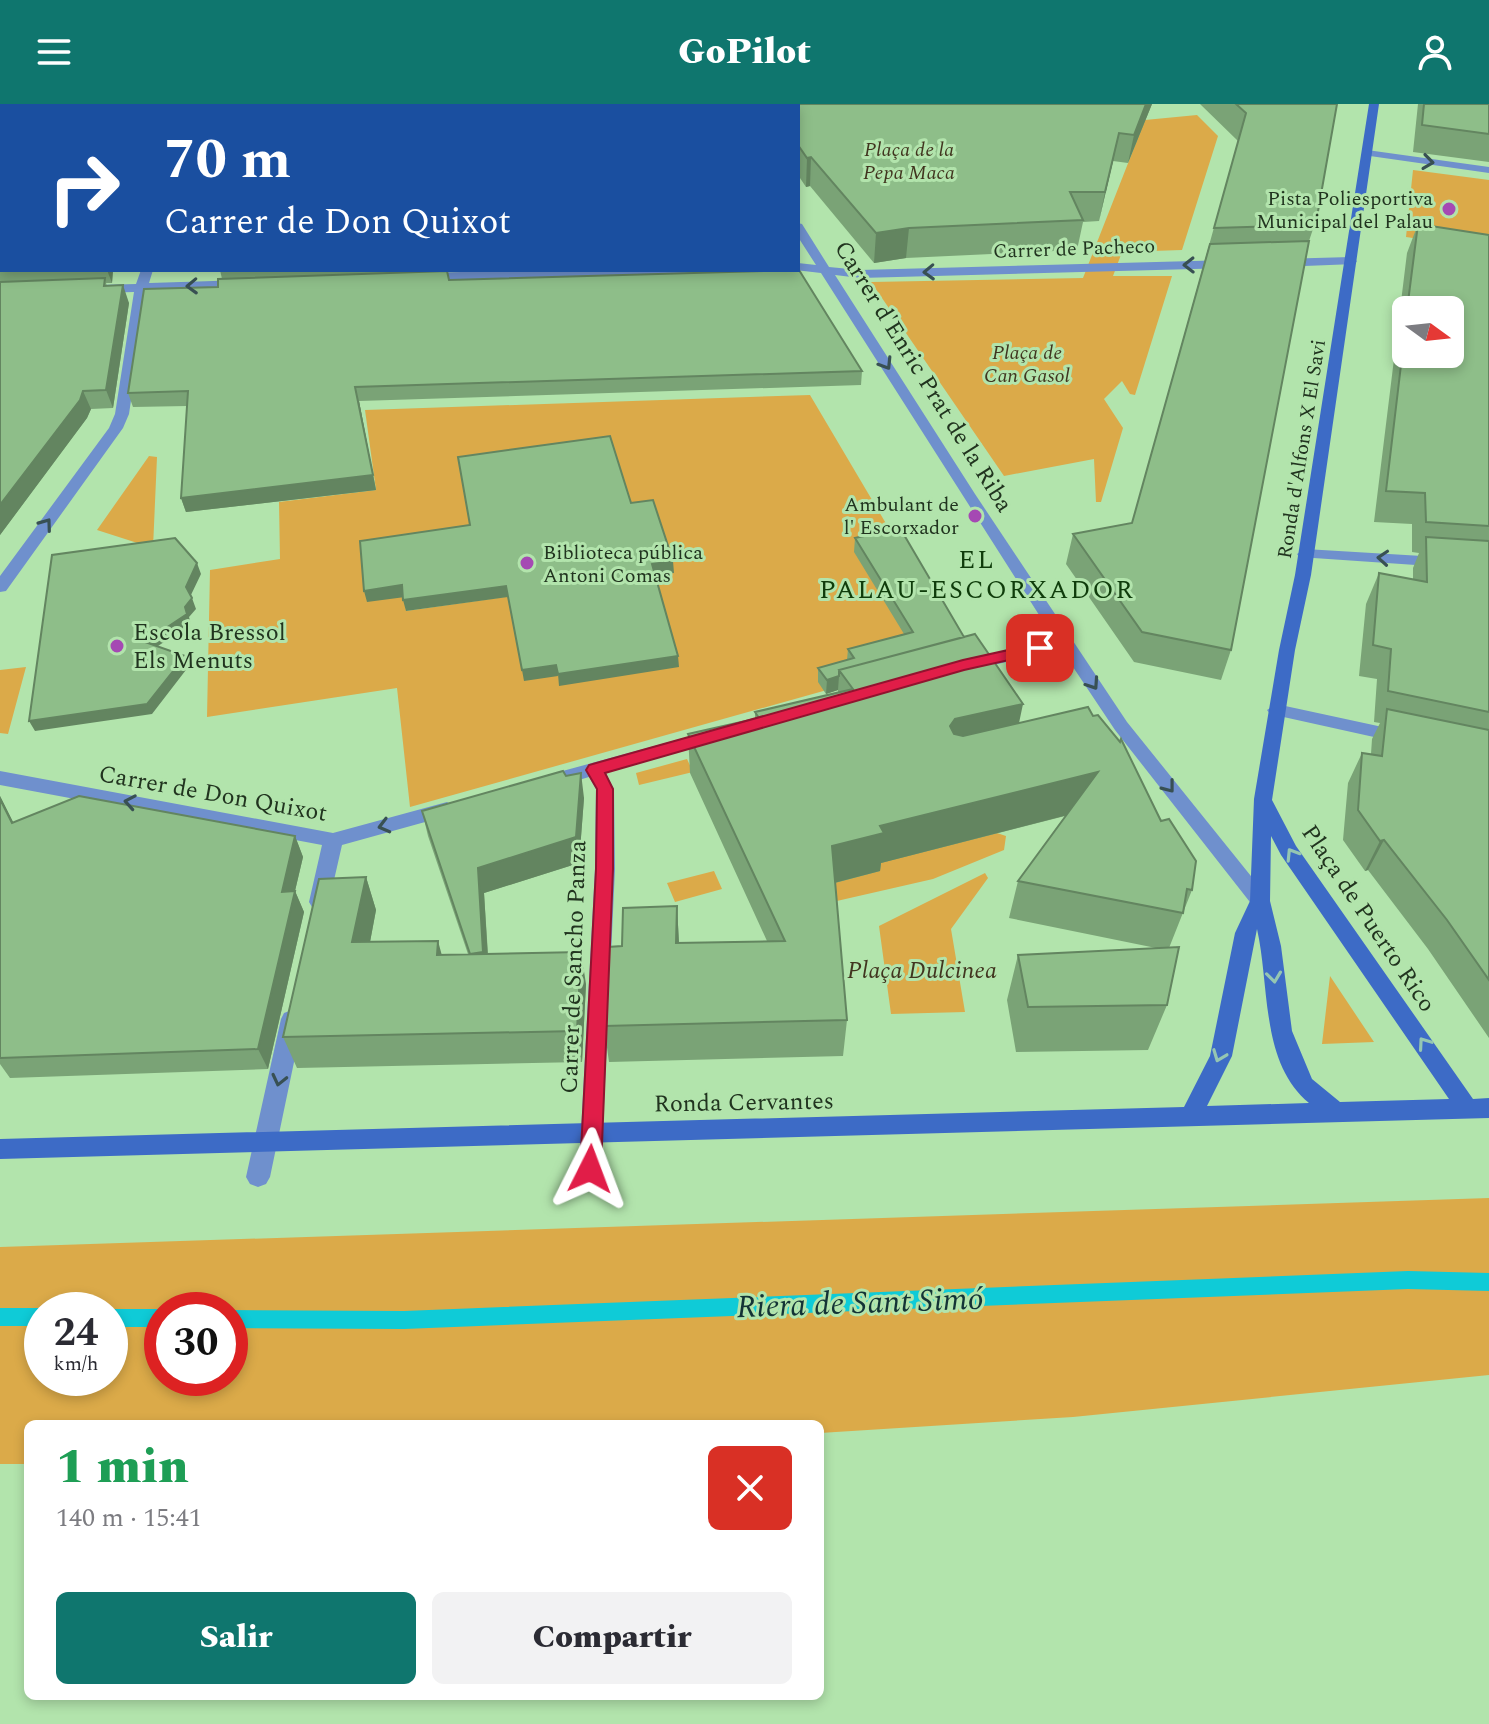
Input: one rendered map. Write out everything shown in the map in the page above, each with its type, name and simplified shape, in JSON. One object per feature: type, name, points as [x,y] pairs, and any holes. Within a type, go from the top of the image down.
[{"type":"street","name":"Ronda d'Alfons X El Savi","points":[[1263,799],[1305,554],[1374,104]]},
{"type":"street","points":[[1367,153],[1489,170]]},
{"type":"street","name":"Carrer d'Enric Prat de la Riba","points":[[800,230],[1065,643],[1112,727],[1260,901]]},
{"type":"street","points":[[1268,263],[1351,261]]},
{"type":"street","name":"Carrer de Pacheco","points":[[800,267],[860,274],[1238,264]]},
{"type":"street","points":[[0,587],[116,428],[122,414],[136,305],[146,272]]},
{"type":"street","points":[[402,278],[545,272]]},
{"type":"street","points":[[90,290],[265,283]]},
{"type":"street","points":[[1305,554],[1489,565]]},
{"type":"street","points":[[948,670],[1065,643]]},
{"type":"street","points":[[1276,710],[1418,740]]},
{"type":"street","points":[[533,786],[733,731]]},
{"type":"street","name":"Carrer de Sancho Panza","points":[[590,1169],[605,869],[605,789],[595,770]]},
{"type":"street","name":"Carrer de Don Quixot","points":[[0,778],[333,840],[472,803]]},
{"type":"street","name":"Plaça de Puerto Rico","points":[[1263,799],[1260,901],[1271,946],[1281,1031],[1304,1086],[1337,1113]]},
{"type":"street","name":"Plaça de Puerto Rico","points":[[1263,799],[1288,850],[1478,1108]]},
{"type":"street","points":[[313,927],[333,840]]},
{"type":"street","name":"Plaça de Puerto Rico","points":[[1190,1117],[1221,1056],[1245,933],[1260,901]]},
{"type":"street","points":[[258,1177],[296,1004]]},
{"type":"street","name":"Ronda Cervantes","points":[[0,1149],[1478,1108]]},
{"type":"green space","name":"Plaça de Can Gasol","points":[[1197,115],[1218,136],[1182,250],[1122,252],[1113,276],[1172,276],[1135,395],[1130,394],[1122,381],[1104,399],[1123,428],[1101,502],[1096,502],[1094,459],[1004,476],[871,282],[1083,278],[1145,120]]},
{"type":"green space","name":"Pista Poliesportiva Municipal del Palau","points":[[1413,170],[1489,180],[1489,249],[1406,237]]},
{"type":"green space","points":[[810,395],[962,652],[410,807],[397,688],[207,717],[210,570],[280,559],[279,502],[376,490],[365,410]],"holes":[[[673,573],[406,611],[405,597]]]},
{"type":"green space","points":[[149,456],[157,457],[153,548],[97,530]]},
{"type":"green space","points":[[26,667],[8,734],[0,733],[0,670]]},
{"type":"green space","points":[[687,759],[693,772],[639,785],[636,773]]},
{"type":"green space","points":[[997,833],[1006,836],[1004,850],[933,879],[828,903],[822,886],[879,871],[876,863]]},
{"type":"green space","points":[[714,871],[722,889],[675,902],[667,883]]},
{"type":"green space","name":"Plaça Dulcinea","points":[[985,873],[988,878],[951,929],[965,1012],[891,1014],[879,926]]},
{"type":"green space","points":[[1330,976],[1374,1042],[1322,1044]]},
{"type":"green space","points":[[1489,1198],[1489,1375],[1073,1417],[824,1433],[824,1420],[24,1420],[24,1464],[0,1464],[0,1247]]},
{"type":"building","points":[[800,104],[1146,104],[1134,135],[1119,133],[1105,192],[1070,192],[1083,220],[909,228],[876,233],[811,157],[807,158],[800,148]]},
{"type":"building","points":[[1236,104],[1337,104],[1313,225],[1214,228],[1246,113]]},
{"type":"building","points":[[1424,104],[1489,104],[1489,134],[1422,125]]},
{"type":"building","points":[[1418,224],[1489,235],[1489,526],[1426,522],[1425,493],[1386,491],[1401,368],[1464,368],[1464,296],[1409,296]]},
{"type":"building","points":[[1309,241],[1231,650],[1142,632],[1073,534],[1132,523],[1210,244]]},
{"type":"building","points":[[418,272],[447,272],[449,280],[800,272],[862,371],[355,387],[373,475],[181,498],[188,391],[128,393],[144,289],[218,287],[218,279]]},
{"type":"building","points":[[105,278],[104,286],[123,285],[106,390],[83,391],[80,400],[0,505],[0,282]]},
{"type":"building","points":[[610,436],[631,503],[653,500],[673,561],[652,564],[678,656],[558,674],[556,665],[522,670],[506,586],[403,600],[402,585],[364,591],[360,541],[470,525],[458,457]]},
{"type":"building","points":[[900,528],[964,637],[839,670],[839,676],[827,680],[818,668],[854,658],[848,649],[913,632],[855,538]]},
{"type":"building","points":[[1426,537],[1489,541],[1489,712],[1388,691],[1391,649],[1373,645],[1379,573],[1427,582]]},
{"type":"building","name":"Escola Bressol Els Menuts","points":[[175,538],[197,563],[186,587],[192,598],[185,607],[187,614],[145,642],[185,656],[147,704],[29,721],[52,555]]},
{"type":"building","points":[[975,634],[1023,704],[955,719],[950,726],[954,734],[963,736],[1088,707],[1120,742],[1121,739],[1161,821],[1169,819],[1196,861],[1192,890],[1187,889],[1183,913],[1018,881],[1098,772],[880,826],[884,833],[832,846],[847,1020],[604,1026],[608,947],[622,946],[623,908],[677,906],[676,943],[785,941],[688,734],[759,718],[755,712],[853,689],[839,670]]},
{"type":"building","points":[[1387,709],[1489,730],[1489,980],[1447,920],[1358,810],[1362,753],[1382,756]]},
{"type":"building","points":[[563,771],[566,776],[581,773],[576,837],[478,868],[483,952],[470,954],[422,811]]},
{"type":"building","points":[[79,796],[295,836],[282,892],[295,891],[258,1049],[0,1058],[0,799],[12,823]]},
{"type":"building","points":[[366,877],[352,942],[438,941],[437,955],[581,952],[577,1031],[283,1037],[319,879]]},
{"type":"building","points":[[1179,947],[1167,1005],[1028,1007],[1018,955]]},
{"type":"waterway","name":"Riera de Sant Simó","points":[[248,1319],[404,1320],[1408,1280],[1489,1282]]},
{"type":"waterway","name":"Riera de Sant Simó","points":[[0,1317],[24,1317]]},
{"type":"waterway","name":"Riera de Sant Simó","points":[[128,1318],[144,1318]]},
{"type":"place","name":"Pista Poliesportiva Municipal del Palau","points":[[1449,209]]},
{"type":"place","name":"Ambulant de l' Escorxador","points":[[975,516]]},
{"type":"place","name":"Biblioteca pública Antoni Comas","points":[[527,563]]},
{"type":"place","name":"Escola Bressol Els Menuts","points":[[117,646]]},
{"type":"district","name":"EL PALAU-ESCORXADOR","points":[[977,574]]},
{"type":"route","points":[[590,1169],[597,1079],[605,869],[605,789],[595,770],[963,665],[1040,648]]},
{"type":"park label","name":"Plaça de la Pepa Maca","points":[[909,160]]}]
